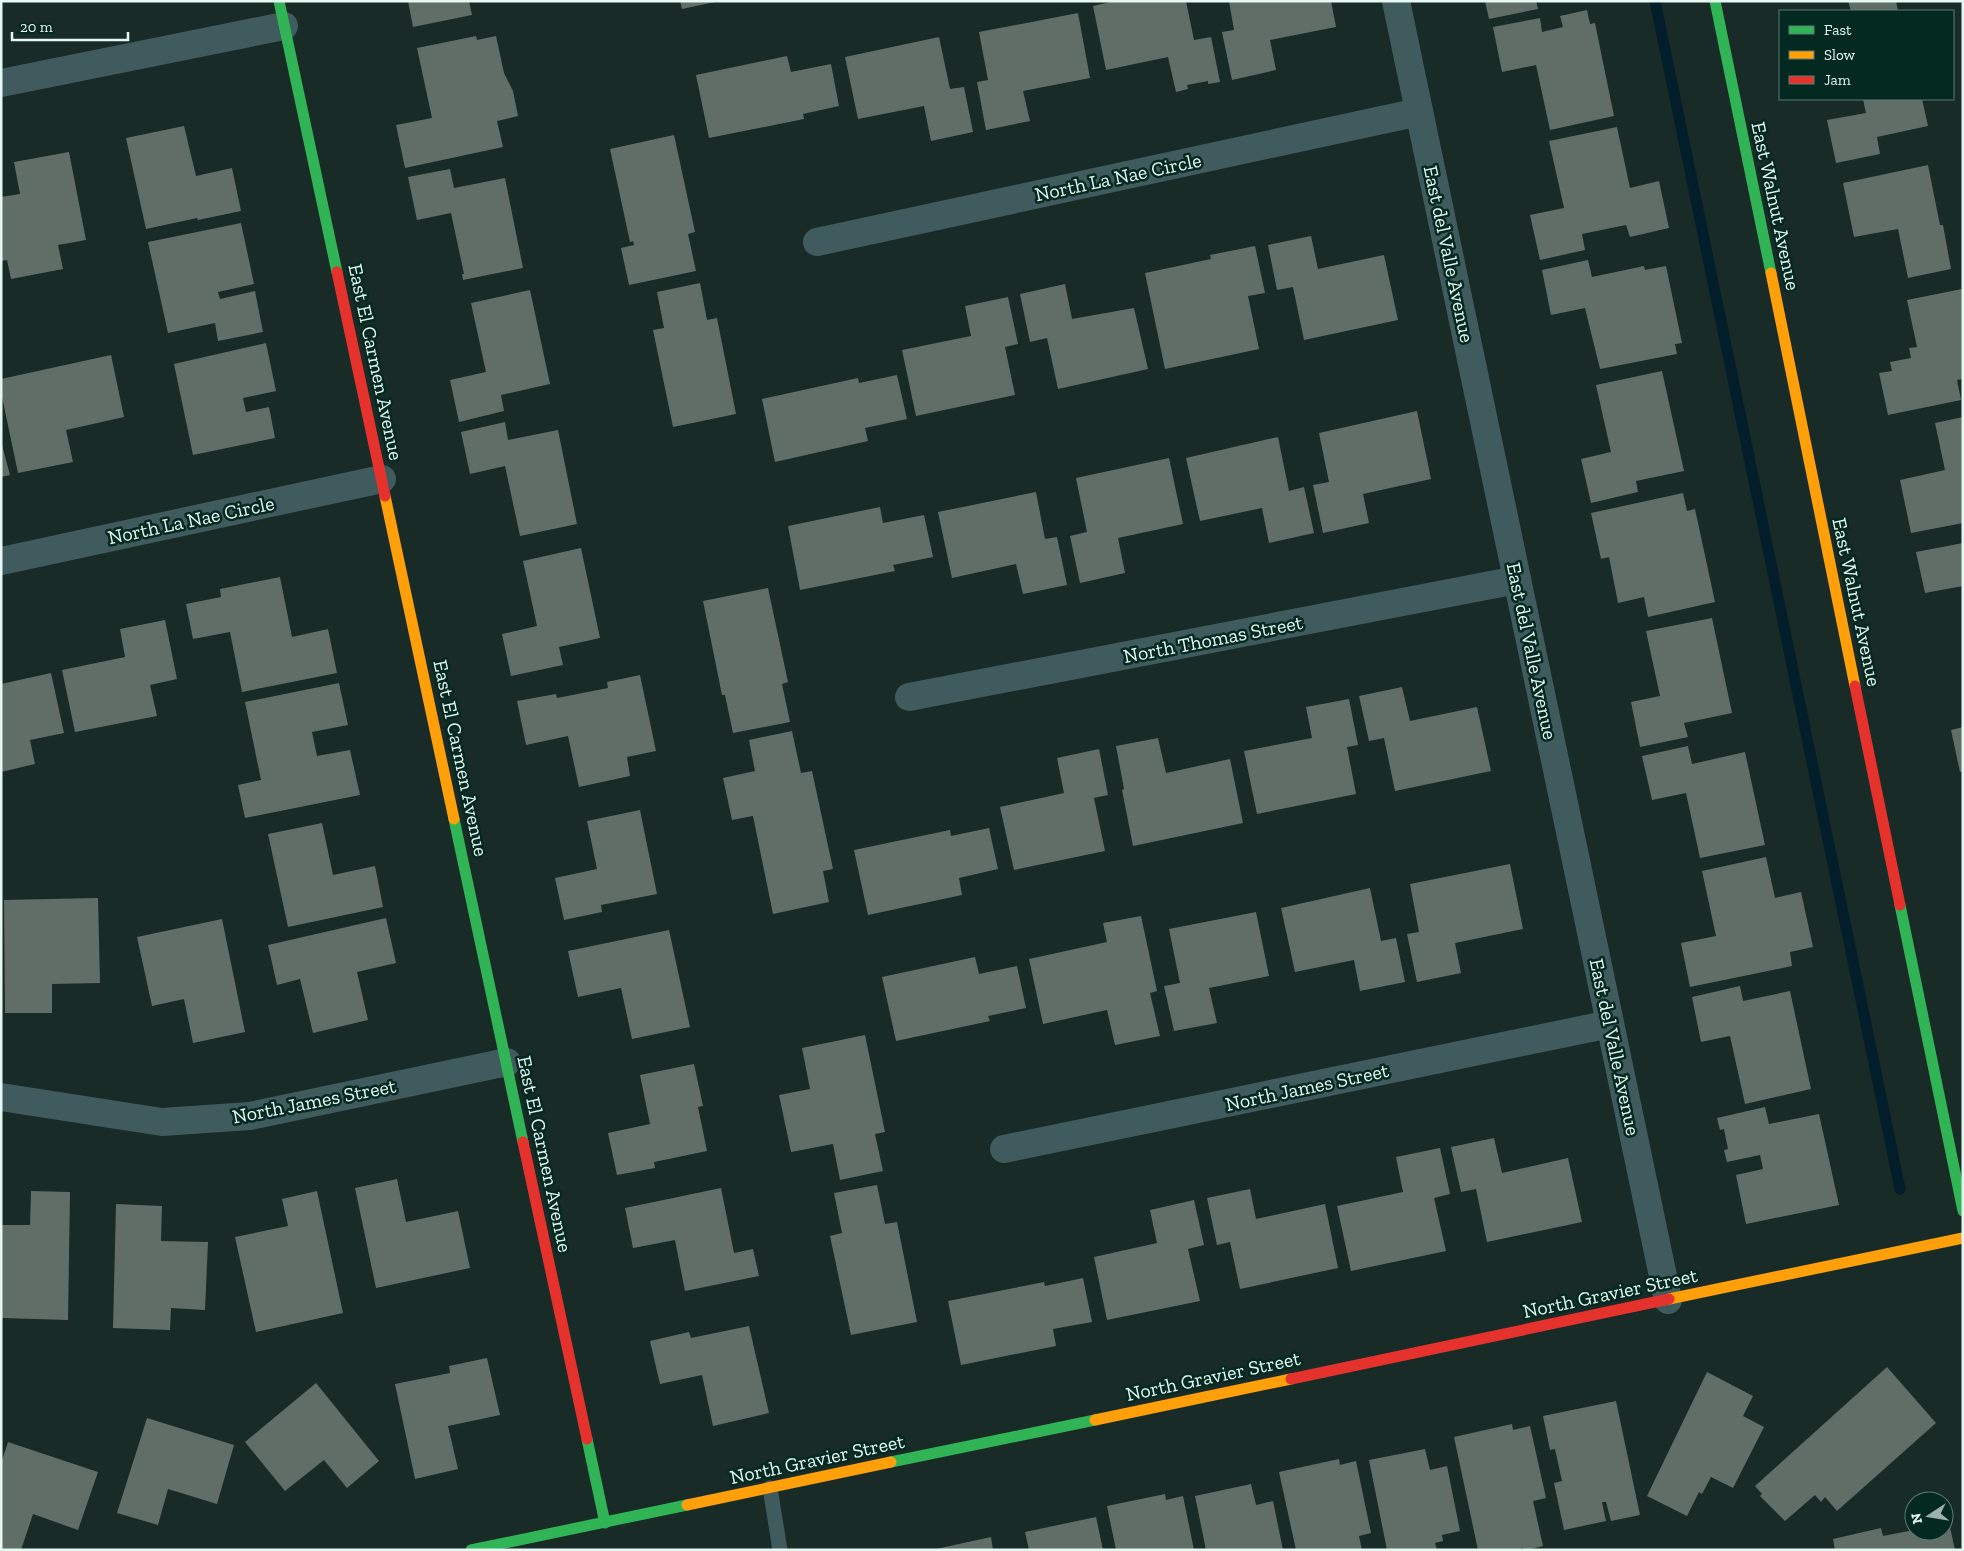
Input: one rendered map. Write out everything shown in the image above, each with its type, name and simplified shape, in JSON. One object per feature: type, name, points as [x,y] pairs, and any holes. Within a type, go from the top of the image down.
[{"type":"street","name":"East del Valle Avenue","points":[[1396,1],[1668,1300]]},
{"type":"street","name":"East Walnut Avenue","points":[[1715,1],[1963,1211]]},
{"type":"street","points":[[1,82],[282,14]]},
{"type":"street","name":"East El Carmen Avenue","points":[[282,14],[605,1523]]},
{"type":"street","name":"North La Nae Circle","points":[[817,242],[1419,112]]},
{"type":"street","name":"North La Nae Circle","points":[[1,561],[382,479]]},
{"type":"street","name":"North Thomas Street","points":[[909,697],[1517,580]]},
{"type":"street","name":"North James Street","points":[[1004,1149],[1610,1024]]},
{"type":"street","name":"North James Street","points":[[1,1098],[162,1122],[250,1116],[507,1062]]},
{"type":"street","name":"North Gravier Street","points":[[471,1550],[1963,1238]]},
{"type":"lane","points":[[770,1488],[780,1550]]},
{"type":"building","points":[[408,1],[469,1],[472,15],[413,27]]},
{"type":"building","points":[[680,1],[715,1],[715,2],[682,9]]},
{"type":"building","points":[[1115,1],[1186,1],[1194,40],[1211,37],[1220,82],[1208,84],[1208,81],[1187,85],[1188,89],[1176,92],[1168,57],[1106,70],[1093,6]]},
{"type":"building","points":[[1229,1],[1331,1],[1336,27],[1270,40],[1276,70],[1232,80],[1222,32],[1234,30]]},
{"type":"building","points":[[1485,1],[1536,1],[1538,9],[1489,19]]},
{"type":"building","points":[[1848,1],[1896,1],[1898,10],[1851,10]]},
{"type":"building","points":[[1587,10],[1590,24],[1595,23],[1614,116],[1550,130],[1536,65],[1502,72],[1493,27],[1540,18],[1542,32],[1563,27],[1560,16]]},
{"type":"building","points":[[1078,13],[1090,78],[1023,91],[1030,121],[986,130],[977,82],[988,80],[979,32]]},
{"type":"building","points":[[476,36],[477,40],[496,36],[504,73],[513,91],[518,116],[497,121],[503,147],[405,168],[396,125],[432,118],[417,48]]},
{"type":"building","points":[[939,37],[950,89],[964,87],[973,132],[931,141],[924,106],[858,119],[845,57]]},
{"type":"building","points":[[787,56],[791,72],[831,64],[839,106],[803,114],[804,119],[709,138],[696,75]]},
{"type":"building","points":[[1863,100],[1922,100],[1928,126],[1877,137],[1880,154],[1836,163],[1827,120],[1866,113]]},
{"type":"building","points":[[184,126],[196,176],[232,168],[241,211],[146,229],[126,138]]},
{"type":"building","points":[[1617,127],[1630,188],[1659,181],[1669,228],[1630,237],[1626,225],[1582,234],[1585,250],[1540,260],[1530,215],[1564,208],[1549,141]]},
{"type":"building","points":[[674,135],[695,232],[688,234],[696,271],[629,285],[621,248],[634,245],[633,241],[630,242],[610,149]]},
{"type":"building","points":[[69,152],[86,240],[58,245],[63,269],[11,279],[7,260],[1,261],[1,197],[20,194],[14,162]]},
{"type":"building","points":[[1928,165],[1940,225],[1943,225],[1951,269],[1908,278],[1898,229],[1854,237],[1843,183]]},
{"type":"building","points":[[450,169],[454,188],[505,178],[523,268],[463,280],[462,274],[464,274],[451,213],[417,220],[408,177]]},
{"type":"building","points":[[241,223],[254,284],[218,292],[220,299],[255,291],[263,332],[218,341],[215,323],[168,333],[148,242]]},
{"type":"building","points":[[1311,236],[1318,269],[1384,255],[1398,320],[1304,340],[1293,287],[1277,290],[1268,245]]},
{"type":"building","points":[[1255,246],[1265,293],[1248,296],[1259,349],[1165,369],[1145,273],[1211,259],[1210,255]]},
{"type":"building","points":[[1588,260],[1592,277],[1644,266],[1645,270],[1666,266],[1682,343],[1675,344],[1677,354],[1600,369],[1585,308],[1551,315],[1542,270]]},
{"type":"building","points":[[700,283],[707,320],[717,318],[736,414],[673,427],[653,330],[664,328],[657,292]]},
{"type":"building","points":[[1065,284],[1072,319],[1134,308],[1148,369],[1058,389],[1047,338],[1030,342],[1020,294]]},
{"type":"building","points":[[1962,289],[1963,379],[1957,380],[1961,400],[1888,415],[1879,373],[1892,371],[1890,362],[1911,358],[1909,348],[1917,347],[1907,300]]},
{"type":"building","points":[[530,290],[550,384],[501,395],[504,411],[459,422],[450,380],[486,372],[471,303]]},
{"type":"building","points":[[1008,297],[1018,344],[1005,347],[1015,395],[916,416],[902,350],[971,336],[965,306]]},
{"type":"building","points":[[266,343],[276,391],[243,398],[246,412],[269,407],[275,438],[193,455],[174,364]]},
{"type":"building","points":[[111,355],[124,417],[66,430],[73,462],[18,473],[1,392],[1,379]]},
{"type":"building","points":[[1662,371],[1684,471],[1636,481],[1638,492],[1591,503],[1581,459],[1611,452],[1596,385]]},
{"type":"building","points":[[897,375],[907,419],[865,428],[868,441],[775,462],[762,399],[858,378],[859,383]]},
{"type":"building","points":[[1417,411],[1431,479],[1363,494],[1369,523],[1323,533],[1313,485],[1329,482],[1319,433]]},
{"type":"building","points":[[1963,417],[1963,523],[1911,533],[1900,480],[1945,470],[1935,423]]},
{"type":"building","points":[[505,422],[508,440],[558,430],[577,524],[520,536],[505,466],[470,474],[461,432]]},
{"type":"building","points":[[1278,437],[1289,491],[1304,487],[1314,533],[1269,543],[1262,508],[1200,521],[1186,458]]},
{"type":"building","points":[[1,441],[10,475],[1,477]]},
{"type":"building","points":[[1169,458],[1183,524],[1118,538],[1125,573],[1080,583],[1070,536],[1087,532],[1076,478]]},
{"type":"building","points":[[1036,492],[1045,539],[1057,537],[1067,585],[1023,594],[1016,564],[952,578],[938,512]]},
{"type":"building","points":[[1683,493],[1687,511],[1695,509],[1715,602],[1648,617],[1644,597],[1618,603],[1609,557],[1601,559],[1591,513]]},
{"type":"building","points":[[880,507],[883,523],[924,515],[933,557],[893,565],[895,571],[800,590],[788,526]]},
{"type":"building","points":[[1963,543],[1963,586],[1925,593],[1916,552]]},
{"type":"building","points":[[581,548],[600,638],[559,647],[563,665],[511,676],[502,634],[537,626],[523,561]]},
{"type":"building","points":[[280,577],[292,637],[328,629],[337,673],[242,692],[230,632],[193,639],[186,604],[221,597],[220,589]]},
{"type":"building","points":[[768,588],[788,682],[782,684],[790,722],[733,733],[725,695],[722,695],[703,601]]},
{"type":"building","points":[[1712,618],[1732,713],[1684,723],[1688,737],[1640,747],[1631,702],[1660,696],[1646,631]]},
{"type":"building","points":[[165,620],[177,679],[150,685],[157,716],[75,732],[62,670],[125,657],[120,629]]},
{"type":"building","points":[[51,673],[64,733],[30,740],[35,764],[1,772],[1,684]]},
{"type":"building","points":[[640,675],[656,751],[627,757],[630,776],[579,787],[568,736],[526,745],[517,701],[556,694],[557,698],[608,688],[607,682]]},
{"type":"building","points":[[339,683],[348,725],[312,732],[317,756],[350,750],[360,795],[245,818],[238,785],[261,780],[245,702]]},
{"type":"building","points":[[1402,687],[1410,721],[1477,707],[1491,771],[1395,791],[1384,738],[1369,741],[1359,696]]},
{"type":"building","points":[[1349,699],[1358,745],[1347,747],[1356,794],[1257,814],[1244,751],[1312,738],[1306,707]]},
{"type":"building","points":[[1963,727],[1963,771],[1960,772],[1951,730]]},
{"type":"building","points":[[792,731],[801,773],[812,771],[833,869],[823,871],[829,902],[773,914],[753,816],[732,820],[723,778],[755,771],[749,740]]},
{"type":"building","points":[[1158,738],[1166,773],[1230,759],[1243,823],[1133,846],[1116,746]]},
{"type":"building","points":[[1688,746],[1692,764],[1745,752],[1765,845],[1700,858],[1686,793],[1652,800],[1642,756]]},
{"type":"building","points":[[1099,749],[1108,795],[1094,798],[1105,851],[1014,870],[1000,807],[1064,793],[1057,758]]},
{"type":"building","points":[[640,810],[657,894],[601,905],[602,912],[564,920],[555,878],[597,869],[587,821]]},
{"type":"building","points":[[322,823],[333,875],[375,866],[383,907],[288,927],[268,834]]},
{"type":"building","points":[[989,828],[998,869],[959,878],[962,895],[868,915],[854,850],[950,830],[951,836]]},
{"type":"building","points":[[1766,857],[1775,898],[1801,892],[1813,947],[1790,952],[1792,966],[1690,987],[1681,943],[1716,936],[1702,871]]},
{"type":"building","points":[[1510,864],[1523,929],[1455,943],[1461,973],[1417,982],[1407,934],[1419,932],[1410,884]]},
{"type":"building","points":[[1370,888],[1381,941],[1396,938],[1405,982],[1360,991],[1354,960],[1295,972],[1281,908]]},
{"type":"building","points":[[98,898],[100,983],[52,984],[52,1013],[5,1013],[4,900]]},
{"type":"building","points":[[1256,912],[1269,976],[1209,988],[1217,1023],[1174,1031],[1164,986],[1180,983],[1169,929]]},
{"type":"building","points":[[1141,916],[1157,991],[1150,993],[1160,1036],[1115,1045],[1107,1010],[1043,1024],[1029,959],[1107,942],[1103,923]]},
{"type":"building","points":[[386,918],[396,963],[357,972],[368,1020],[313,1033],[300,979],[277,985],[268,945]]},
{"type":"building","points":[[222,919],[245,1032],[193,1043],[184,999],[152,1006],[137,937]]},
{"type":"building","points":[[669,930],[690,1027],[632,1039],[621,988],[578,997],[568,951]]},
{"type":"building","points":[[975,957],[979,974],[1017,966],[1026,1008],[988,1016],[990,1021],[896,1041],[882,977]]},
{"type":"building","points":[[1740,986],[1743,1001],[1790,991],[1811,1089],[1745,1104],[1730,1036],[1701,1042],[1692,997]]},
{"type":"building","points":[[865,1035],[885,1132],[875,1134],[883,1171],[840,1180],[833,1144],[791,1152],[779,1095],[810,1089],[802,1048]]},
{"type":"building","points":[[694,1064],[703,1106],[698,1107],[707,1151],[654,1162],[655,1168],[617,1175],[608,1133],[650,1124],[640,1075]]},
{"type":"building","points":[[1765,1107],[1769,1124],[1819,1114],[1839,1205],[1746,1224],[1736,1175],[1763,1169],[1760,1155],[1727,1162],[1724,1150],[1728,1149],[1724,1129],[1720,1130],[1717,1118]]},
{"type":"building","points":[[1494,1138],[1502,1173],[1568,1158],[1582,1222],[1487,1242],[1476,1189],[1461,1192],[1451,1147]]},
{"type":"building","points":[[1440,1148],[1450,1194],[1434,1198],[1446,1251],[1351,1271],[1337,1206],[1403,1192],[1396,1157]]},
{"type":"building","points":[[397,1179],[406,1222],[458,1211],[470,1268],[376,1288],[355,1188]]},
{"type":"building","points":[[877,1185],[885,1224],[897,1222],[917,1322],[851,1335],[830,1236],[842,1233],[834,1193]]},
{"type":"building","points":[[721,1188],[734,1253],[753,1249],[759,1276],[685,1291],[675,1240],[633,1248],[625,1208]]},
{"type":"building","points":[[1250,1189],[1256,1219],[1325,1204],[1338,1268],[1240,1289],[1230,1242],[1217,1245],[1207,1198]]},
{"type":"building","points":[[31,1191],[70,1192],[68,1320],[2,1318],[1,1225],[30,1225]]},
{"type":"building","points":[[317,1191],[343,1313],[256,1332],[235,1237],[288,1226],[282,1199]]},
{"type":"building","points":[[1194,1200],[1204,1245],[1188,1249],[1200,1301],[1107,1320],[1094,1257],[1157,1243],[1150,1210]]},
{"type":"building","points":[[116,1204],[162,1206],[161,1241],[208,1242],[205,1310],[171,1308],[170,1330],[113,1328]]},
{"type":"building","points":[[1083,1278],[1092,1322],[1053,1329],[1056,1346],[961,1365],[948,1301],[1044,1282],[1045,1286]]},
{"type":"building","points":[[749,1326],[769,1413],[713,1426],[702,1375],[660,1384],[650,1341],[689,1332],[691,1338]]},
{"type":"building","points":[[487,1358],[500,1415],[448,1426],[458,1469],[415,1479],[395,1384],[450,1373],[449,1366]]},
{"type":"building","points":[[1887,1367],[1936,1423],[1837,1511],[1825,1497],[1821,1502],[1815,1495],[1785,1521],[1760,1496],[1762,1494],[1755,1486]]},
{"type":"building","points":[[1707,1372],[1753,1396],[1743,1416],[1764,1427],[1733,1488],[1711,1477],[1702,1494],[1699,1492],[1687,1516],[1647,1496]]},
{"type":"building","points":[[316,1383],[379,1461],[347,1488],[324,1460],[285,1491],[245,1442]]},
{"type":"building","points":[[1616,1401],[1640,1515],[1611,1521],[1606,1502],[1602,1502],[1606,1521],[1564,1530],[1554,1483],[1562,1481],[1555,1449],[1550,1450],[1543,1416]]},
{"type":"building","points":[[147,1418],[234,1445],[217,1504],[168,1489],[158,1525],[117,1513]]},
{"type":"building","points":[[1512,1424],[1513,1430],[1530,1426],[1546,1498],[1533,1501],[1543,1546],[1527,1550],[1523,1550],[1523,1548],[1514,1550],[1478,1550],[1454,1437]]},
{"type":"building","points":[[8,1442],[98,1472],[78,1530],[33,1514],[21,1550],[1,1550],[1,1463]]},
{"type":"building","points":[[1425,1449],[1430,1470],[1447,1466],[1460,1531],[1442,1535],[1443,1541],[1435,1543],[1437,1550],[1387,1550],[1369,1460]]},
{"type":"building","points":[[1339,1459],[1340,1465],[1356,1461],[1371,1533],[1359,1536],[1362,1550],[1296,1550],[1279,1472]]},
{"type":"building","points":[[1251,1484],[1256,1505],[1273,1501],[1283,1550],[1206,1550],[1195,1496]]},
{"type":"building","points":[[1165,1494],[1166,1500],[1183,1496],[1194,1550],[1116,1550],[1107,1506]]},
{"type":"building","points":[[1096,1517],[1103,1550],[1029,1550],[1025,1532]]},
{"type":"building","points":[[1881,1528],[1883,1536],[1904,1532],[1904,1541],[1953,1541],[1955,1550],[1835,1550],[1833,1539]]},
{"type":"building","points":[[991,1537],[993,1550],[936,1550],[936,1549]]},
{"type":"waterway","points":[[1655,1],[1900,1189]]},
{"type":"traffic: fast","points":[[279,1],[337,272]]},
{"type":"traffic: fast","points":[[1715,1],[1771,273]]},
{"type":"traffic: fast","points":[[454,819],[523,1142]]},
{"type":"traffic: fast","points":[[1900,905],[1963,1211]]},
{"type":"traffic: fast","points":[[891,1462],[1095,1420]]},
{"type":"traffic: fast","points":[[587,1439],[605,1523]]},
{"type":"traffic: fast","points":[[471,1550],[687,1505]]},
{"type":"traffic: slow","points":[[1771,273],[1855,686]]},
{"type":"traffic: slow","points":[[385,496],[454,819]]},
{"type":"traffic: slow","points":[[1669,1299],[1963,1238]]},
{"type":"traffic: slow","points":[[1095,1420],[1291,1379]]},
{"type":"traffic: slow","points":[[687,1505],[891,1462]]},
{"type":"traffic: jam","points":[[337,272],[385,496]]},
{"type":"traffic: jam","points":[[1855,686],[1900,905]]},
{"type":"traffic: jam","points":[[523,1142],[587,1439]]},
{"type":"traffic: jam","points":[[1291,1379],[1669,1299]]}]
